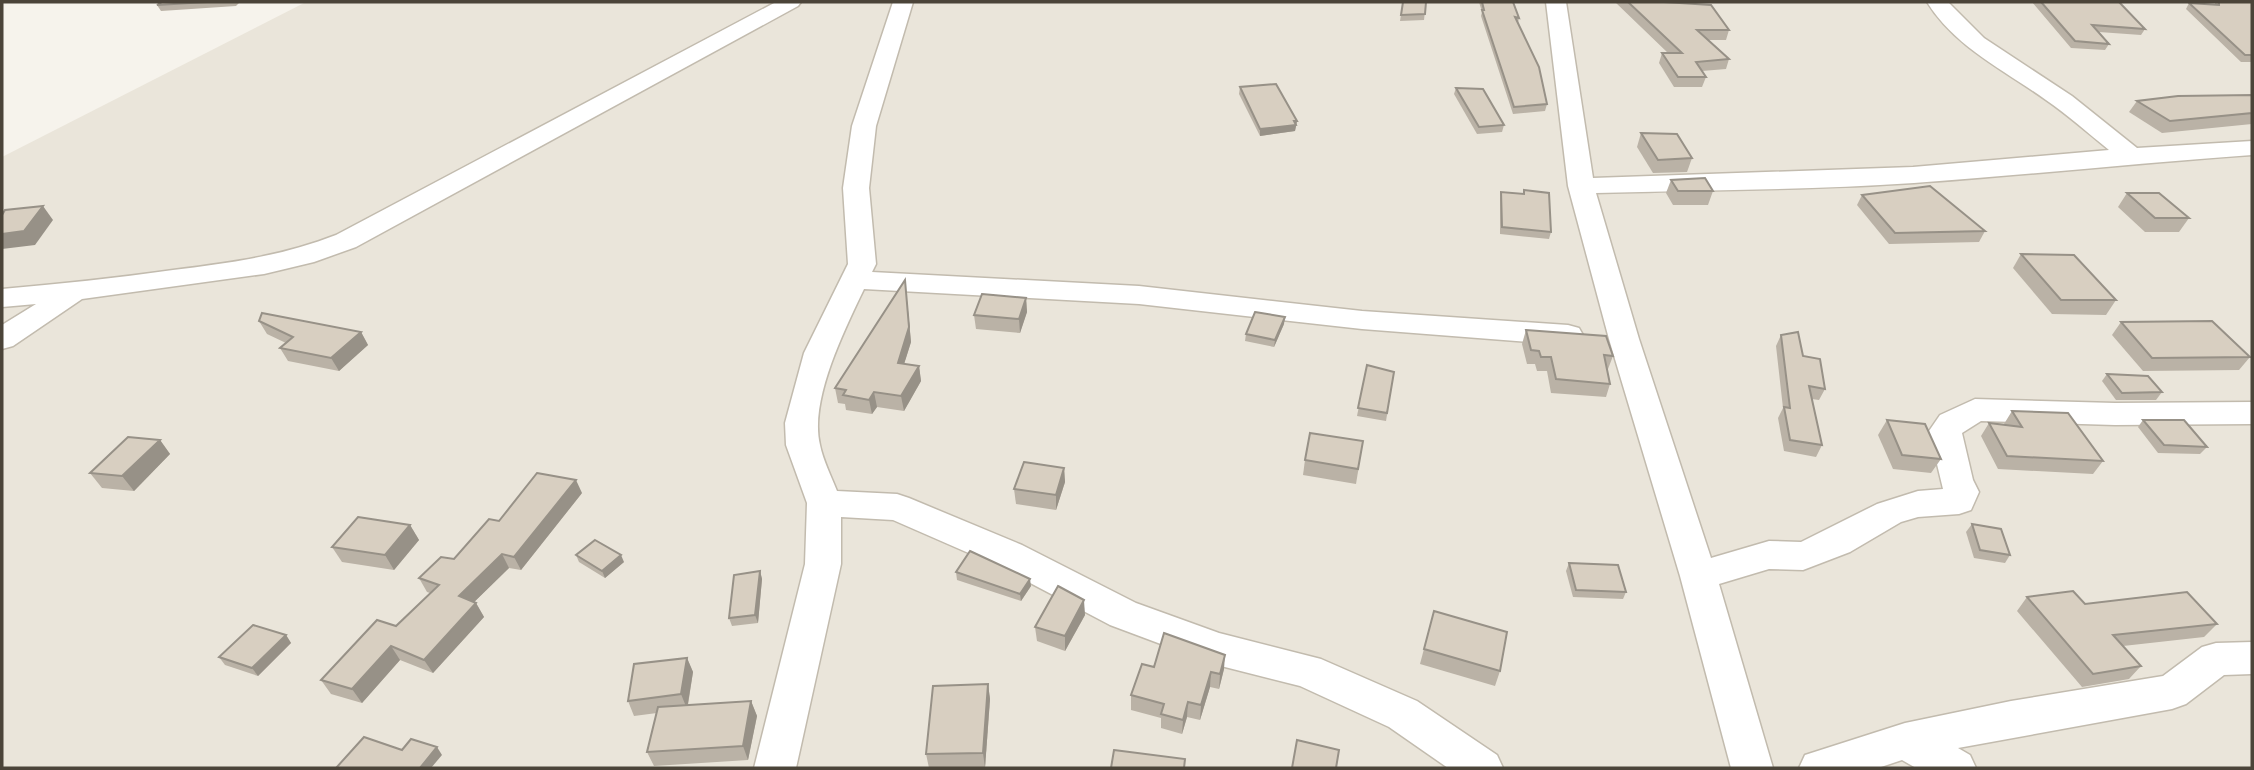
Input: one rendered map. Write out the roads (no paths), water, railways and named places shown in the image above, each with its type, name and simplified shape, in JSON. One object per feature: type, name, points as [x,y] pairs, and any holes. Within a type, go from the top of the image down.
[{"type":"street","points":[[2,298],[74,292],[255,268],[309,257],[370,228],[791,2]]},
{"type":"street","points":[[775,768],[823,564],[824,503],[803,445],[801,424],[819,353],[862,264],[856,188],[863,126],[903,2]]},
{"type":"street","points":[[1556,2],[1581,186],[1624,339],[1698,576],[1752,768]]},
{"type":"street","points":[[1937,2],[1966,37],[2007,67],[2053,94],[2133,158]]},
{"type":"street","points":[[1581,186],[1913,175],[2252,148]]},
{"type":"street","points":[[855,280],[1139,295],[1362,320],[1624,339]]},
{"type":"street","points":[[2,339],[74,292]]},
{"type":"street","points":[[1698,576],[1769,555],[1803,555],[1837,542],[1889,513],[1918,504],[1959,501],[1962,492],[1956,480],[1945,431],[1952,423],[1975,410],[2115,414],[2252,413]]},
{"type":"street","points":[[824,503],[897,507],[1009,555],[1123,614],[1217,649],[1307,671],[1403,714],[1482,768]]},
{"type":"street","points":[[1820,768],[1905,741],[2011,719],[2172,692],[2216,660],[2252,658]]},
{"type":"street","points":[[1905,741],[1955,768]]}]
